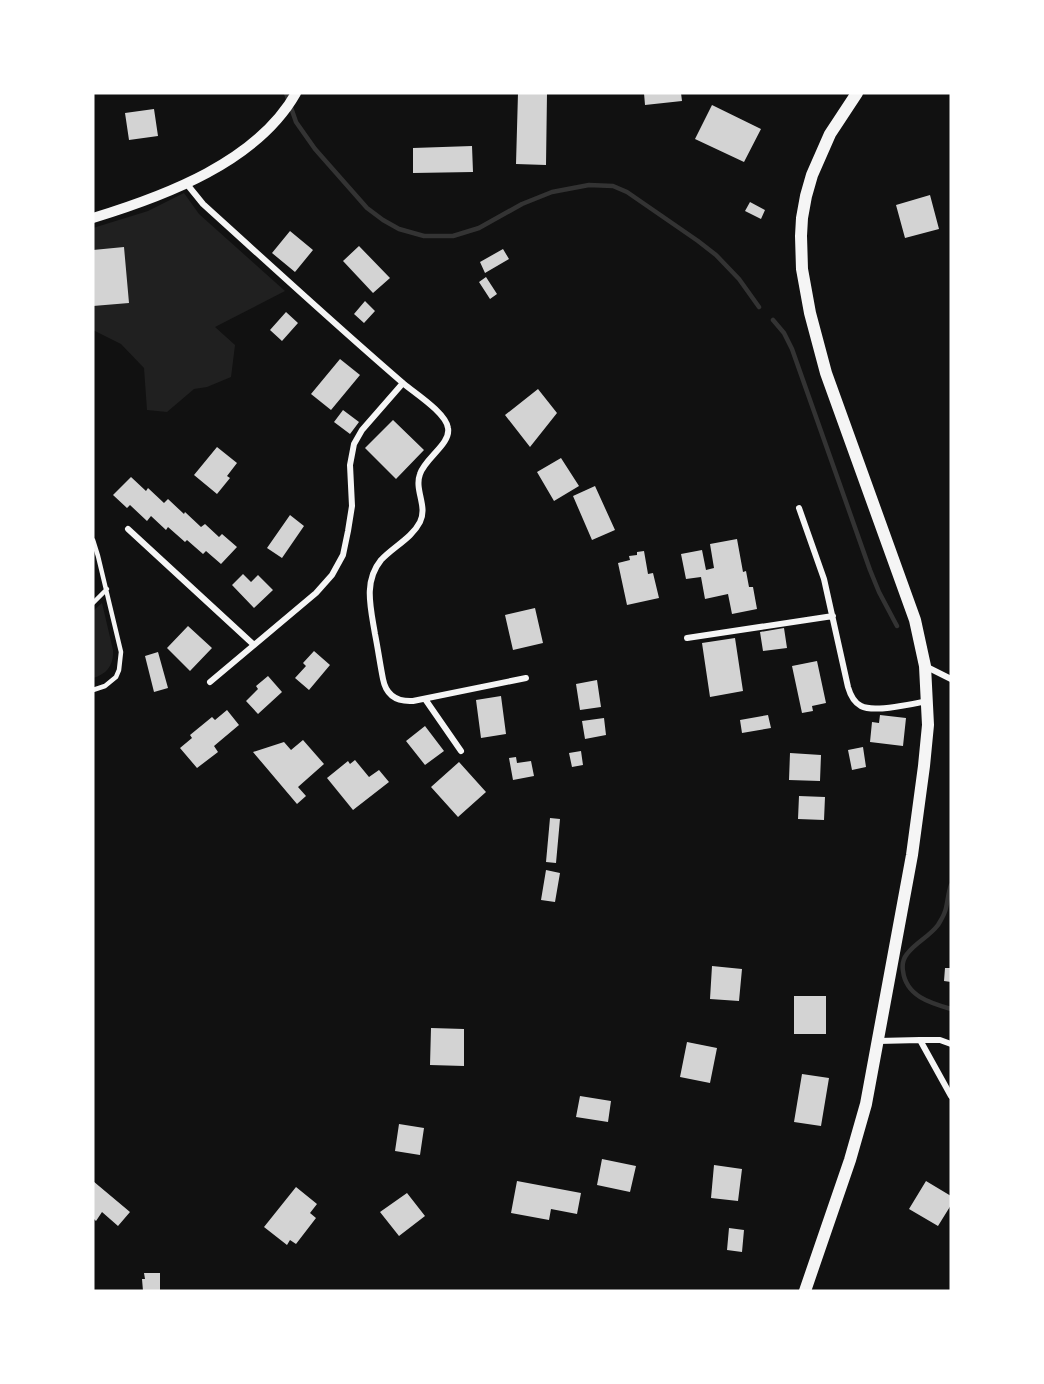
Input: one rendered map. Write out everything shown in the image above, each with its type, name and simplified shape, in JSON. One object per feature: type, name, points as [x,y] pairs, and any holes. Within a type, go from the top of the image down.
[{"type":"main road","points":[[805,1291],[866,1104],[914,841],[926,749],[925,666],[912,611],[822,360],[802,269],[802,218],[812,175],[830,134],[857,93]]},
{"type":"street","points":[[93,218],[186,183],[239,154],[271,128],[296,93]]},
{"type":"street","points":[[186,183],[214,214],[443,417],[448,428],[444,443],[426,463],[419,476],[423,507],[421,520],[411,534],[391,550],[377,566],[370,585],[370,604],[382,679],[386,689],[393,697],[403,701],[425,699],[526,678]]},
{"type":"street","points":[[210,682],[321,588],[336,569],[345,548],[350,519],[352,492],[350,465],[354,444],[362,430],[403,383]]},
{"type":"street","points":[[799,508],[824,579],[851,696],[857,704],[871,709],[927,701]]},
{"type":"street","points":[[128,529],[254,645]]},
{"type":"street","points":[[687,638],[832,616]]},
{"type":"street","points":[[925,666],[951,679]]},
{"type":"street","points":[[425,699],[461,751]]},
{"type":"street","points":[[920,1040],[951,1096]]},
{"type":"street","points":[[878,1041],[940,1040],[951,1044]]},
{"type":"lane","points":[[93,540],[120,642],[121,661],[119,670],[112,681],[93,690]]},
{"type":"lane","points":[[93,603],[107,589]]},
{"type":"shaded area","points":[[184,193],[199,214],[285,291],[215,327],[235,345],[231,377],[207,387],[194,389],[167,412],[147,410],[144,368],[121,344],[93,330],[93,228],[148,211]]},
{"type":"shaded area","points":[[102,603],[113,655],[109,668],[93,678],[93,611]]},
{"type":"building","points":[[518,93],[547,93],[546,165],[516,164]]},
{"type":"building","points":[[644,93],[681,93],[682,101],[645,105]]},
{"type":"building","points":[[712,105],[761,129],[744,162],[695,139]]},
{"type":"building","points":[[154,109],[158,136],[129,140],[125,113]]},
{"type":"building","points":[[472,146],[473,172],[413,173],[413,148]]},
{"type":"building","points":[[930,195],[939,229],[905,238],[896,205]]},
{"type":"building","points":[[750,202],[765,210],[761,219],[745,211]]},
{"type":"building","points":[[290,231],[313,250],[295,272],[272,253]]},
{"type":"building","points":[[359,246],[390,278],[373,293],[343,261]]},
{"type":"building","points":[[124,247],[129,303],[93,306],[93,250]]},
{"type":"building","points":[[503,249],[509,259],[485,273],[480,262]]},
{"type":"building","points":[[486,277],[497,294],[490,299],[479,282]]},
{"type":"building","points":[[365,301],[375,311],[364,323],[354,314]]},
{"type":"building","points":[[286,312],[298,323],[282,341],[270,330]]},
{"type":"building","points":[[340,359],[360,375],[331,410],[311,394]]},
{"type":"building","points":[[538,389],[557,413],[530,447],[505,415]]},
{"type":"building","points":[[343,410],[359,422],[350,434],[334,422]]},
{"type":"building","points":[[393,420],[424,450],[396,479],[365,448]]},
{"type":"building","points":[[217,447],[237,463],[227,476],[230,478],[217,494],[194,475]]},
{"type":"building","points":[[561,458],[579,486],[554,501],[537,472]]},
{"type":"building","points":[[131,477],[146,491],[148,488],[164,503],[168,499],[201,527],[205,524],[219,537],[222,534],[237,547],[221,564],[206,551],[203,554],[187,540],[185,542],[168,527],[166,530],[151,516],[147,521],[130,505],[127,508],[113,495]]},
{"type":"building","points":[[595,486],[615,530],[592,540],[573,496]]},
{"type":"building","points":[[290,515],[304,526],[282,558],[267,548]]},
{"type":"building","points":[[737,539],[743,572],[746,571],[749,587],[753,587],[757,609],[732,614],[728,594],[705,599],[701,577],[686,579],[681,554],[702,550],[706,570],[714,568],[710,544]]},
{"type":"building","points":[[644,551],[648,574],[653,573],[659,598],[627,605],[618,563],[630,560],[629,556]]},
{"type":"building","points":[[243,574],[251,582],[258,575],[273,590],[254,608],[232,585]]},
{"type":"building","points":[[535,608],[543,643],[513,650],[505,615]]},
{"type":"building","points":[[188,626],[212,648],[190,671],[167,648]]},
{"type":"building","points":[[784,628],[787,648],[763,651],[760,632]]},
{"type":"building","points":[[735,638],[743,691],[710,697],[702,643]]},
{"type":"building","points":[[314,651],[330,665],[309,690],[295,678],[306,666],[303,663]]},
{"type":"building","points":[[158,652],[168,688],[154,692],[145,656]]},
{"type":"building","points":[[817,661],[826,703],[812,706],[813,711],[802,713],[792,666]]},
{"type":"building","points":[[268,676],[282,692],[258,714],[246,701],[258,689],[256,686]]},
{"type":"building","points":[[597,680],[601,707],[580,710],[576,684]]},
{"type":"building","points":[[501,696],[506,734],[481,738],[476,700]]},
{"type":"building","points":[[227,710],[239,725],[214,746],[218,752],[197,768],[180,748],[192,738],[190,735],[212,717],[215,720]]},
{"type":"building","points":[[768,715],[771,728],[742,733],[740,720]]},
{"type":"building","points":[[880,715],[906,718],[903,746],[870,742],[872,722],[879,723]]},
{"type":"building","points":[[604,718],[606,735],[585,739],[582,721]]},
{"type":"building","points":[[425,726],[444,751],[425,765],[406,741]]},
{"type":"building","points":[[303,740],[324,764],[298,787],[306,796],[297,804],[253,752],[284,742],[291,750]]},
{"type":"building","points":[[863,747],[866,767],[852,770],[848,750]]},
{"type":"building","points":[[581,751],[583,765],[572,767],[569,753]]},
{"type":"building","points":[[790,753],[821,755],[820,781],[789,780]]},
{"type":"building","points":[[516,757],[517,763],[531,761],[534,776],[513,780],[509,758]]},
{"type":"building","points":[[355,760],[369,777],[379,770],[389,782],[353,810],[327,778],[348,761],[350,764]]},
{"type":"building","points":[[459,762],[486,792],[458,817],[431,787]]},
{"type":"building","points":[[799,796],[825,797],[824,820],[798,819]]},
{"type":"building","points":[[550,818],[560,819],[556,863],[546,862]]},
{"type":"building","points":[[546,870],[560,873],[555,902],[541,900]]},
{"type":"building","points":[[712,966],[742,969],[739,1001],[710,999]]},
{"type":"building","points":[[945,968],[951,968],[951,982],[944,981]]},
{"type":"building","points":[[794,996],[826,996],[826,1034],[794,1034]]},
{"type":"building","points":[[431,1028],[464,1029],[464,1066],[430,1065]]},
{"type":"building","points":[[687,1042],[717,1048],[710,1083],[680,1077]]},
{"type":"building","points":[[802,1074],[829,1078],[821,1126],[794,1122]]},
{"type":"building","points":[[580,1096],[611,1101],[608,1122],[576,1117]]},
{"type":"building","points":[[399,1124],[424,1128],[420,1155],[395,1151]]},
{"type":"building","points":[[602,1159],[636,1166],[630,1192],[597,1185]]},
{"type":"building","points":[[714,1165],[742,1169],[738,1201],[711,1198]]},
{"type":"building","points":[[93,1181],[130,1212],[118,1226],[102,1212],[96,1221],[93,1218]]},
{"type":"building","points":[[517,1181],[581,1193],[577,1214],[551,1209],[549,1220],[511,1213]]},
{"type":"building","points":[[926,1181],[951,1196],[951,1205],[938,1226],[909,1209]]},
{"type":"building","points":[[296,1187],[317,1204],[310,1213],[316,1218],[296,1244],[290,1240],[287,1245],[264,1227]]},
{"type":"building","points":[[407,1193],[425,1216],[399,1236],[380,1212]]},
{"type":"building","points":[[729,1228],[744,1230],[742,1252],[727,1250]]},
{"type":"building","points":[[144,1273],[160,1273],[160,1291],[143,1291]]},
{"type":"waterway","points":[[286,93],[296,122],[315,149],[367,208],[399,229],[424,236],[453,236],[479,228],[522,204],[552,192],[589,185],[613,186],[627,192],[716,255],[739,279],[759,307]]},
{"type":"waterway","points":[[773,320],[784,333],[792,349],[870,570],[897,626]]},
{"type":"waterway","points":[[951,885],[940,921],[907,954],[903,967],[905,980],[914,992],[927,1001],[951,1009]]}]
